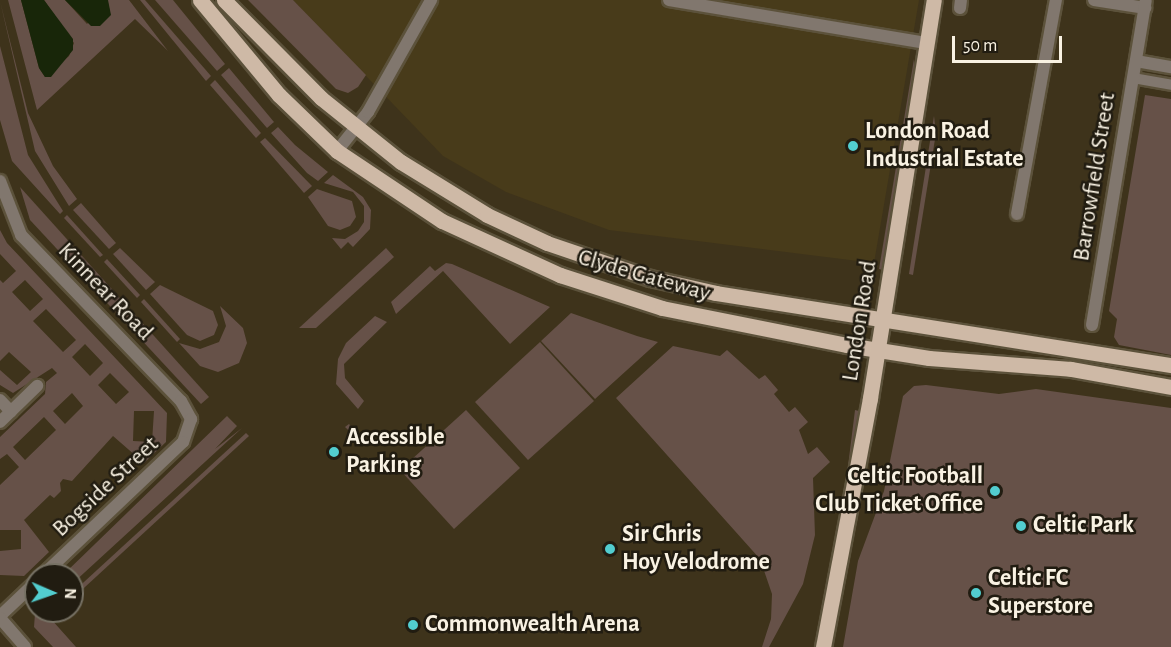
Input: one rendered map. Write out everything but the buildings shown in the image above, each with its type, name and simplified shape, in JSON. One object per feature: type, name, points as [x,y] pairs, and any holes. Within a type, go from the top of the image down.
[{"type":"main road","name":"Clyde Gateway","points":[[200,0],[279,95],[337,151],[442,221],[588,286],[695,316],[878,350],[978,363],[1071,369],[1171,387]]},
{"type":"main road","name":"Clyde Gateway","points":[[224,0],[284,63],[357,128],[448,192],[547,243],[679,286],[1171,365]]},
{"type":"main road","name":"London Road","points":[[824,647],[878,350],[934,0]]},
{"type":"street","points":[[337,151],[357,128],[431,0]]},
{"type":"street","points":[[669,0],[729,5],[927,43]]},
{"type":"street","points":[[1017,214],[1056,0]]},
{"type":"street","points":[[1094,0],[1145,4]]},
{"type":"street","name":"Barrowfield Street","points":[[1092,325],[1145,4]]},
{"type":"street","points":[[1136,61],[1171,67]]},
{"type":"street","points":[[1133,78],[1171,85]]},
{"type":"street","name":"Kinnear Road","points":[[0,181],[21,235],[181,401],[190,414],[191,425]]},
{"type":"street","points":[[0,422],[37,386]]},
{"type":"street","points":[[0,400],[11,412]]},
{"type":"street","name":"Bogside Street","points":[[56,563],[183,442],[191,425]]},
{"type":"street","points":[[24,594],[0,617],[25,647]]},
{"type":"shaded area","points":[[8,0],[21,0],[39,68],[45,77],[69,56],[74,43],[44,0],[65,0],[87,24],[108,0],[129,0],[168,51],[135,19],[37,110]]},
{"type":"shaded area","points":[[21,0],[44,0],[73,39],[73,50],[51,77],[45,77],[39,68]]},
{"type":"shaded area","points":[[65,0],[108,0],[111,15],[100,26],[91,26]]},
{"type":"shaded area","points":[[140,0],[145,0],[211,76],[206,81]]},
{"type":"shaded area","points":[[155,0],[173,0],[225,64],[217,71]]},
{"type":"shaded area","points":[[248,0],[293,0],[366,75],[358,87],[348,93],[336,89]]},
{"type":"shaded area","points":[[293,0],[919,0],[874,263],[609,230],[506,192],[443,156]]},
{"type":"shaded area","points":[[0,1],[28,113],[53,166],[77,199],[69,206],[35,151]]},
{"type":"shaded area","points":[[0,46],[28,155],[63,211],[60,214],[12,161],[0,120]]},
{"type":"shaded area","points":[[914,59],[915,96],[886,271],[879,269]]},
{"type":"shaded area","points":[[229,68],[274,122],[267,128],[221,75]]},
{"type":"shaded area","points":[[215,80],[261,133],[256,138],[210,85]]},
{"type":"shaded area","points":[[1145,95],[1171,99],[1171,355],[1119,345],[1114,337],[1117,319],[1109,311]]},
{"type":"shaded area","points":[[934,116],[936,133],[913,275],[909,274]]},
{"type":"shaded area","points":[[278,127],[295,145],[328,172],[318,181],[307,173],[271,133]]},
{"type":"shaded area","points":[[265,138],[312,186],[304,193],[260,142]]},
{"type":"shaded area","points":[[333,175],[363,197],[371,210],[370,229],[353,247],[348,242],[341,249],[332,238],[345,239],[358,231],[364,222],[364,206],[353,192],[324,183]]},
{"type":"shaded area","points":[[20,187],[209,397],[201,404],[30,220]]},
{"type":"shaded area","points":[[317,189],[352,201],[356,217],[350,226],[340,230],[328,226],[308,197]]},
{"type":"shaded area","points":[[81,203],[116,243],[109,249],[73,210]]},
{"type":"shaded area","points":[[67,215],[103,255],[100,257],[64,218]]},
{"type":"shaded area","points":[[0,230],[7,243],[167,413],[166,442],[144,463],[113,436],[72,481],[63,479],[60,483],[61,491],[54,498],[50,495],[24,520],[49,552],[38,563],[24,563],[24,576],[0,575],[0,551],[21,549],[21,530],[0,530],[0,485],[19,467],[7,454],[0,459],[0,437],[45,394],[46,382],[57,373],[52,368],[13,393],[0,385],[0,370],[17,385],[31,372],[9,352],[0,361],[0,280],[3,283],[16,271],[0,254]],"holes":[[[25,280],[43,299],[30,311],[12,292]],[[46,309],[76,340],[63,352],[33,321]],[[85,344],[103,363],[90,376],[72,357]],[[110,373],[129,392],[116,404],[98,385]],[[72,393],[83,406],[65,424],[53,411]],[[134,411],[154,411],[152,442],[133,441]],[[44,417],[56,430],[25,460],[13,447]]]},
{"type":"shaded area","points":[[120,248],[155,282],[146,290],[113,254]]},
{"type":"shaded area","points":[[386,248],[394,257],[316,328],[299,328]]},
{"type":"shaded area","points":[[107,259],[140,295],[137,298],[104,262]]},
{"type":"shaded area","points":[[446,263],[550,307],[510,344],[443,271],[396,314],[391,302],[430,266],[435,271]]},
{"type":"shaded area","points":[[160,285],[213,311],[218,325],[214,335],[200,341],[187,335],[150,294]]},
{"type":"shaded area","points":[[144,299],[180,339],[177,342],[141,302]]},
{"type":"shaded area","points":[[220,306],[243,328],[247,343],[239,363],[218,372],[200,366],[179,343],[200,349],[219,342],[226,326]]},
{"type":"shaded area","points":[[571,313],[658,342],[595,399],[541,341]]},
{"type":"shaded area","points":[[375,316],[387,322],[344,364],[345,378],[364,401],[358,409],[336,384],[338,359],[346,343]]},
{"type":"shaded area","points":[[540,342],[594,401],[528,460],[475,402]]},
{"type":"shaded area","points":[[673,346],[720,356],[727,350],[759,379],[765,375],[778,390],[774,394],[789,412],[795,407],[808,422],[799,430],[808,454],[817,447],[830,462],[813,478],[815,535],[803,584],[769,647],[762,647],[771,619],[772,594],[760,559],[616,398]]},
{"type":"shaded area","name":"Celtic Park","points":[[926,385],[999,394],[1036,389],[1171,408],[1171,647],[843,647],[858,561],[884,491],[903,396],[914,386]]},
{"type":"shaded area","points":[[466,410],[520,468],[454,529],[400,470]]},
{"type":"shaded area","points":[[855,410],[863,412],[844,498]]},
{"type":"shaded area","points":[[227,416],[237,426],[215,449],[242,428],[84,573],[84,563],[75,563]]},
{"type":"shaded area","points":[[349,424],[366,443],[365,446],[345,427]]},
{"type":"shaded area","points":[[246,433],[249,436],[84,588],[84,582]]},
{"type":"shaded area","points":[[34,623],[55,623],[76,647],[53,647],[34,627]]},
{"type":"place","name":"London Road Industrial Estate","points":[[853,146]]},
{"type":"place","name":"Accessible Parking","points":[[334,452]]},
{"type":"place","name":"Celtic Football Club Ticket Office","points":[[995,491]]},
{"type":"place","name":"Celtic Park","points":[[1021,526]]},
{"type":"place","name":"Sir Chris Hoy Velodrome","points":[[610,549]]},
{"type":"place","name":"Celtic FC Superstore","points":[[976,593]]},
{"type":"place","name":"Commonwealth Arena","points":[[413,625]]}]
